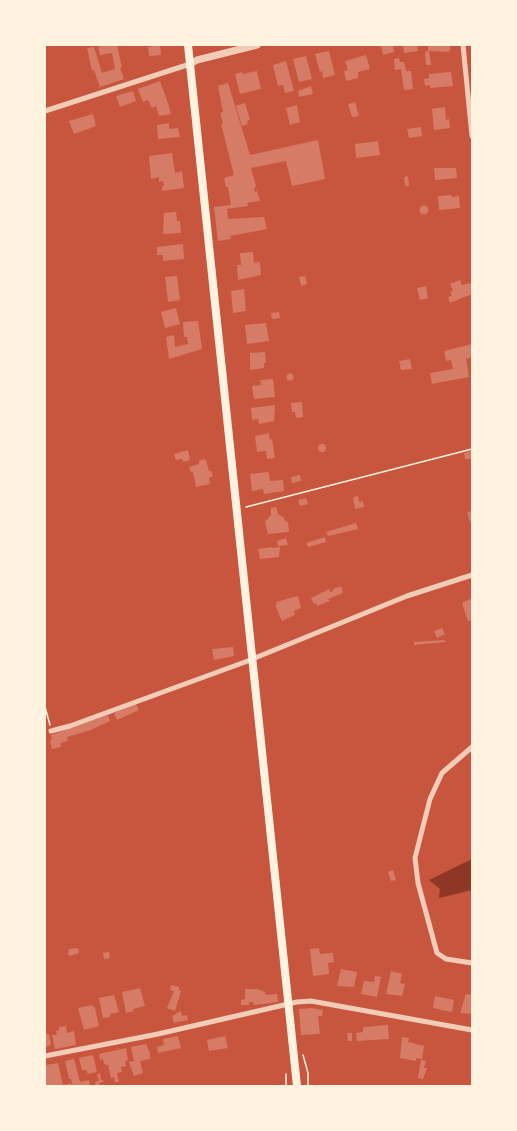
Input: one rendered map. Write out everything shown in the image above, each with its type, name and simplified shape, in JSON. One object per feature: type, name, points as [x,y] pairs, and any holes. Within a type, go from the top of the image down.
[{"type":"main road","points":[[188,45],[297,1086]]},
{"type":"street","points":[[45,111],[183,68],[197,60],[257,45]]},
{"type":"street","points":[[463,45],[472,136]]},
{"type":"street","points":[[51,731],[165,692],[407,596],[472,575]]},
{"type":"street","points":[[472,747],[442,773],[430,799],[415,858],[418,883],[438,953],[446,960],[472,963]]},
{"type":"street","points":[[45,1056],[311,1001],[472,1030]]},
{"type":"path","points":[[236,509],[472,449]]},
{"type":"path","points":[[45,707],[51,731]]},
{"type":"path","points":[[302,1052],[308,1073],[308,1086]]},
{"type":"shaded area","points":[[472,859],[472,890],[439,898],[440,889],[429,880]]},
{"type":"building","points":[[117,45],[124,79],[100,87],[94,70],[92,71],[87,48],[94,47],[102,73],[115,69],[112,53],[100,55],[98,47]]},
{"type":"building","points":[[160,45],[161,55],[149,56],[148,47]]},
{"type":"building","points":[[381,45],[393,45],[394,52],[383,55]]},
{"type":"building","points":[[403,45],[417,45],[418,51],[404,53]]},
{"type":"building","points":[[428,45],[450,45],[450,49],[449,52],[429,51],[431,65],[426,65],[425,52],[428,51]]},
{"type":"building","points":[[329,51],[335,75],[323,78],[315,54]]},
{"type":"building","points":[[366,55],[370,69],[358,72],[358,78],[346,81],[344,71],[348,70],[345,61]]},
{"type":"building","points":[[306,56],[312,79],[299,82],[293,59]]},
{"type":"building","points":[[399,58],[400,62],[404,62],[406,71],[411,71],[413,89],[404,90],[401,69],[395,70],[394,59]]},
{"type":"building","points":[[286,61],[294,91],[285,93],[283,85],[278,86],[273,65]]},
{"type":"building","points":[[257,71],[261,89],[240,94],[235,74]]},
{"type":"building","points":[[451,72],[453,86],[430,88],[430,85],[425,86],[424,79],[429,78],[429,74]]},
{"type":"building","points":[[160,81],[171,114],[159,116],[156,106],[152,108],[148,100],[143,102],[138,89]]},
{"type":"building","points":[[228,83],[250,155],[318,140],[325,179],[292,186],[286,161],[251,168],[256,186],[254,189],[260,201],[247,203],[248,206],[227,209],[228,219],[264,217],[267,229],[230,236],[231,239],[218,241],[214,207],[231,205],[224,178],[234,175],[221,124],[223,123],[220,113],[223,112],[218,86]]},
{"type":"building","points":[[311,86],[313,94],[299,97],[298,91]]},
{"type":"building","points":[[133,91],[136,101],[120,107],[116,96]]},
{"type":"building","points":[[355,102],[359,116],[352,117],[348,104]]},
{"type":"building","points":[[245,103],[250,120],[247,121],[248,124],[242,126],[236,106]]},
{"type":"building","points":[[297,105],[300,122],[290,125],[286,108]]},
{"type":"building","points":[[445,107],[446,120],[449,119],[450,128],[434,130],[432,109]]},
{"type":"building","points":[[93,114],[96,126],[74,134],[69,121]]},
{"type":"building","points":[[169,123],[169,129],[178,128],[180,137],[158,139],[157,125]]},
{"type":"building","points":[[421,127],[422,136],[409,138],[407,129]]},
{"type":"building","points":[[378,141],[380,155],[356,158],[355,144]]},
{"type":"building","points":[[172,153],[175,173],[182,171],[184,188],[162,191],[163,181],[159,182],[159,177],[151,179],[149,156]]},
{"type":"building","points":[[434,168],[456,168],[457,178],[435,180]]},
{"type":"building","points":[[408,176],[409,186],[405,186],[404,177]]},
{"type":"building","points":[[451,195],[452,197],[459,196],[460,208],[439,210],[438,196]]},
{"type":"building","points":[[424,206],[428,210],[424,214],[420,210]]},
{"type":"building","points":[[176,212],[177,221],[180,221],[181,233],[163,234],[164,213]]},
{"type":"building","points":[[183,244],[184,259],[163,261],[163,255],[157,255],[157,247]]},
{"type":"building","points":[[253,252],[254,263],[260,262],[261,275],[238,280],[237,265],[241,265],[240,253]]},
{"type":"building","points":[[177,276],[180,300],[168,302],[165,277]]},
{"type":"building","points":[[305,276],[307,284],[301,286],[299,277]]},
{"type":"building","points":[[460,280],[462,285],[471,283],[472,294],[450,303],[448,297],[452,296],[450,292],[453,291],[450,284]]},
{"type":"building","points":[[426,286],[428,298],[420,300],[417,288]]},
{"type":"building","points":[[244,289],[246,311],[233,313],[231,291]]},
{"type":"building","points":[[176,308],[180,324],[165,328],[161,312]]},
{"type":"building","points":[[279,312],[280,318],[272,319],[271,313]]},
{"type":"building","points":[[198,321],[202,349],[169,359],[166,337],[174,335],[175,347],[188,344],[187,337],[184,337],[183,322]]},
{"type":"building","points":[[266,323],[269,341],[247,344],[245,325]]},
{"type":"building","points":[[472,344],[472,357],[466,359],[469,377],[432,384],[430,373],[453,369],[451,360],[446,361],[444,351]]},
{"type":"building","points":[[265,352],[264,368],[250,370],[250,353]]},
{"type":"building","points":[[410,359],[412,369],[401,370],[399,361]]},
{"type":"building","points":[[290,374],[293,377],[290,380],[287,377]]},
{"type":"building","points":[[273,379],[275,397],[254,399],[252,386],[261,385],[260,380]]},
{"type":"building","points":[[302,402],[303,417],[296,418],[295,412],[292,412],[291,403]]},
{"type":"building","points":[[275,405],[274,421],[259,424],[258,419],[252,420],[251,408]]},
{"type":"building","points":[[269,433],[275,458],[267,459],[266,451],[257,452],[255,436]]},
{"type":"building","points":[[322,444],[326,448],[322,452],[318,448]]},
{"type":"building","points":[[188,450],[190,460],[183,462],[182,459],[176,460],[174,454]]},
{"type":"building","points":[[472,451],[472,459],[465,459],[464,453]]},
{"type":"building","points":[[204,459],[213,476],[209,478],[210,484],[196,487],[193,472],[189,467],[199,464],[199,461]]},
{"type":"building","points":[[267,472],[270,481],[283,480],[284,491],[264,494],[263,489],[252,491],[250,474]]},
{"type":"building","points":[[300,475],[301,481],[292,483],[291,477]]},
{"type":"building","points":[[358,496],[359,502],[363,501],[364,507],[355,509],[353,497]]},
{"type":"building","points":[[306,498],[308,504],[300,506],[298,500]]},
{"type":"building","points":[[276,507],[278,514],[288,522],[289,532],[268,534],[265,522],[271,515],[271,508]]},
{"type":"building","points":[[472,511],[472,522],[470,522],[467,512]]},
{"type":"building","points":[[356,523],[358,529],[328,536],[326,532]]},
{"type":"building","points":[[325,537],[326,542],[308,547],[306,543]]},
{"type":"building","points":[[286,538],[288,545],[278,546],[277,541]]},
{"type":"building","points":[[280,547],[279,557],[260,559],[258,549]]},
{"type":"building","points":[[341,586],[343,593],[317,606],[316,603],[314,604],[311,598]]},
{"type":"building","points":[[298,596],[301,608],[294,611],[295,615],[282,621],[275,605],[277,605],[276,602]]},
{"type":"building","points":[[472,598],[472,620],[468,621],[462,603]]},
{"type":"building","points":[[442,628],[445,634],[437,638],[434,631]]},
{"type":"building","points":[[445,640],[445,642],[414,645],[414,642]]},
{"type":"building","points":[[233,647],[234,656],[214,660],[212,649]]},
{"type":"building","points":[[136,704],[139,710],[117,720],[114,713]]},
{"type":"building","points":[[108,715],[110,721],[91,730],[67,737],[68,741],[60,743],[61,747],[52,749],[51,735]]},
{"type":"building","points":[[393,870],[396,880],[391,881],[388,872]]},
{"type":"building","points":[[78,948],[79,953],[70,956],[68,954],[69,949]]},
{"type":"building","points":[[319,948],[320,954],[333,953],[334,962],[328,963],[329,974],[313,976],[310,949]]},
{"type":"building","points":[[109,952],[110,958],[104,959],[103,953]]},
{"type":"building","points":[[341,969],[357,972],[354,987],[337,986]]},
{"type":"building","points":[[391,971],[402,974],[400,983],[405,984],[402,996],[386,994]]},
{"type":"building","points":[[375,976],[381,977],[377,997],[361,994],[364,981],[374,982]]},
{"type":"building","points":[[171,985],[179,987],[181,991],[175,1011],[167,1008],[174,991],[170,990]]},
{"type":"building","points":[[140,988],[145,1006],[126,1013],[122,992]]},
{"type":"building","points":[[245,989],[257,989],[265,992],[266,995],[277,994],[278,1002],[254,1005],[253,1002],[249,1002],[249,1005],[241,1005],[241,1000],[245,999]]},
{"type":"building","points":[[466,994],[472,995],[472,1014],[460,1013]]},
{"type":"building","points":[[114,995],[119,1012],[103,1018],[99,998]]},
{"type":"building","points":[[435,996],[454,1000],[452,1012],[433,1008]]},
{"type":"building","points":[[92,1005],[95,1008],[99,1026],[84,1030],[78,1008]]},
{"type":"building","points":[[299,1009],[323,1010],[322,1016],[318,1016],[320,1034],[301,1035]]},
{"type":"building","points":[[181,1011],[182,1016],[187,1015],[188,1020],[174,1023],[172,1016]]},
{"type":"building","points":[[388,1025],[389,1039],[357,1041],[356,1033],[363,1032],[363,1027]]},
{"type":"building","points":[[66,1026],[67,1033],[74,1031],[76,1045],[55,1049],[52,1035],[57,1035],[56,1031],[59,1027]]},
{"type":"building","points":[[347,1033],[352,1033],[352,1041],[348,1041]]},
{"type":"building","points":[[45,1034],[49,1034],[51,1045],[45,1047]]},
{"type":"building","points":[[178,1036],[181,1048],[158,1053],[157,1047],[164,1045],[163,1039]]},
{"type":"building","points":[[225,1036],[228,1048],[209,1051],[207,1040]]},
{"type":"building","points":[[402,1037],[409,1038],[408,1042],[424,1046],[422,1059],[416,1058],[416,1061],[400,1058]]},
{"type":"building","points":[[146,1044],[150,1059],[140,1061],[143,1073],[134,1076],[129,1062],[134,1061],[131,1047]]},
{"type":"building","points":[[126,1048],[128,1060],[125,1061],[126,1066],[121,1067],[122,1072],[117,1073],[119,1082],[115,1082],[114,1077],[111,1078],[108,1065],[104,1064],[103,1059],[100,1060],[99,1054]]},
{"type":"building","points":[[93,1055],[97,1072],[88,1074],[86,1070],[82,1070],[79,1058]]},
{"type":"building","points":[[74,1059],[80,1082],[89,1080],[90,1086],[73,1086],[65,1061]]},
{"type":"building","points":[[421,1060],[426,1061],[424,1068],[427,1068],[423,1079],[418,1078]]},
{"type":"building","points":[[58,1063],[63,1085],[71,1083],[72,1086],[46,1086],[45,1065]]},
{"type":"building","points":[[100,1073],[101,1080],[105,1081],[99,1083],[100,1086],[96,1086],[95,1082],[99,1081],[97,1074]]}]
